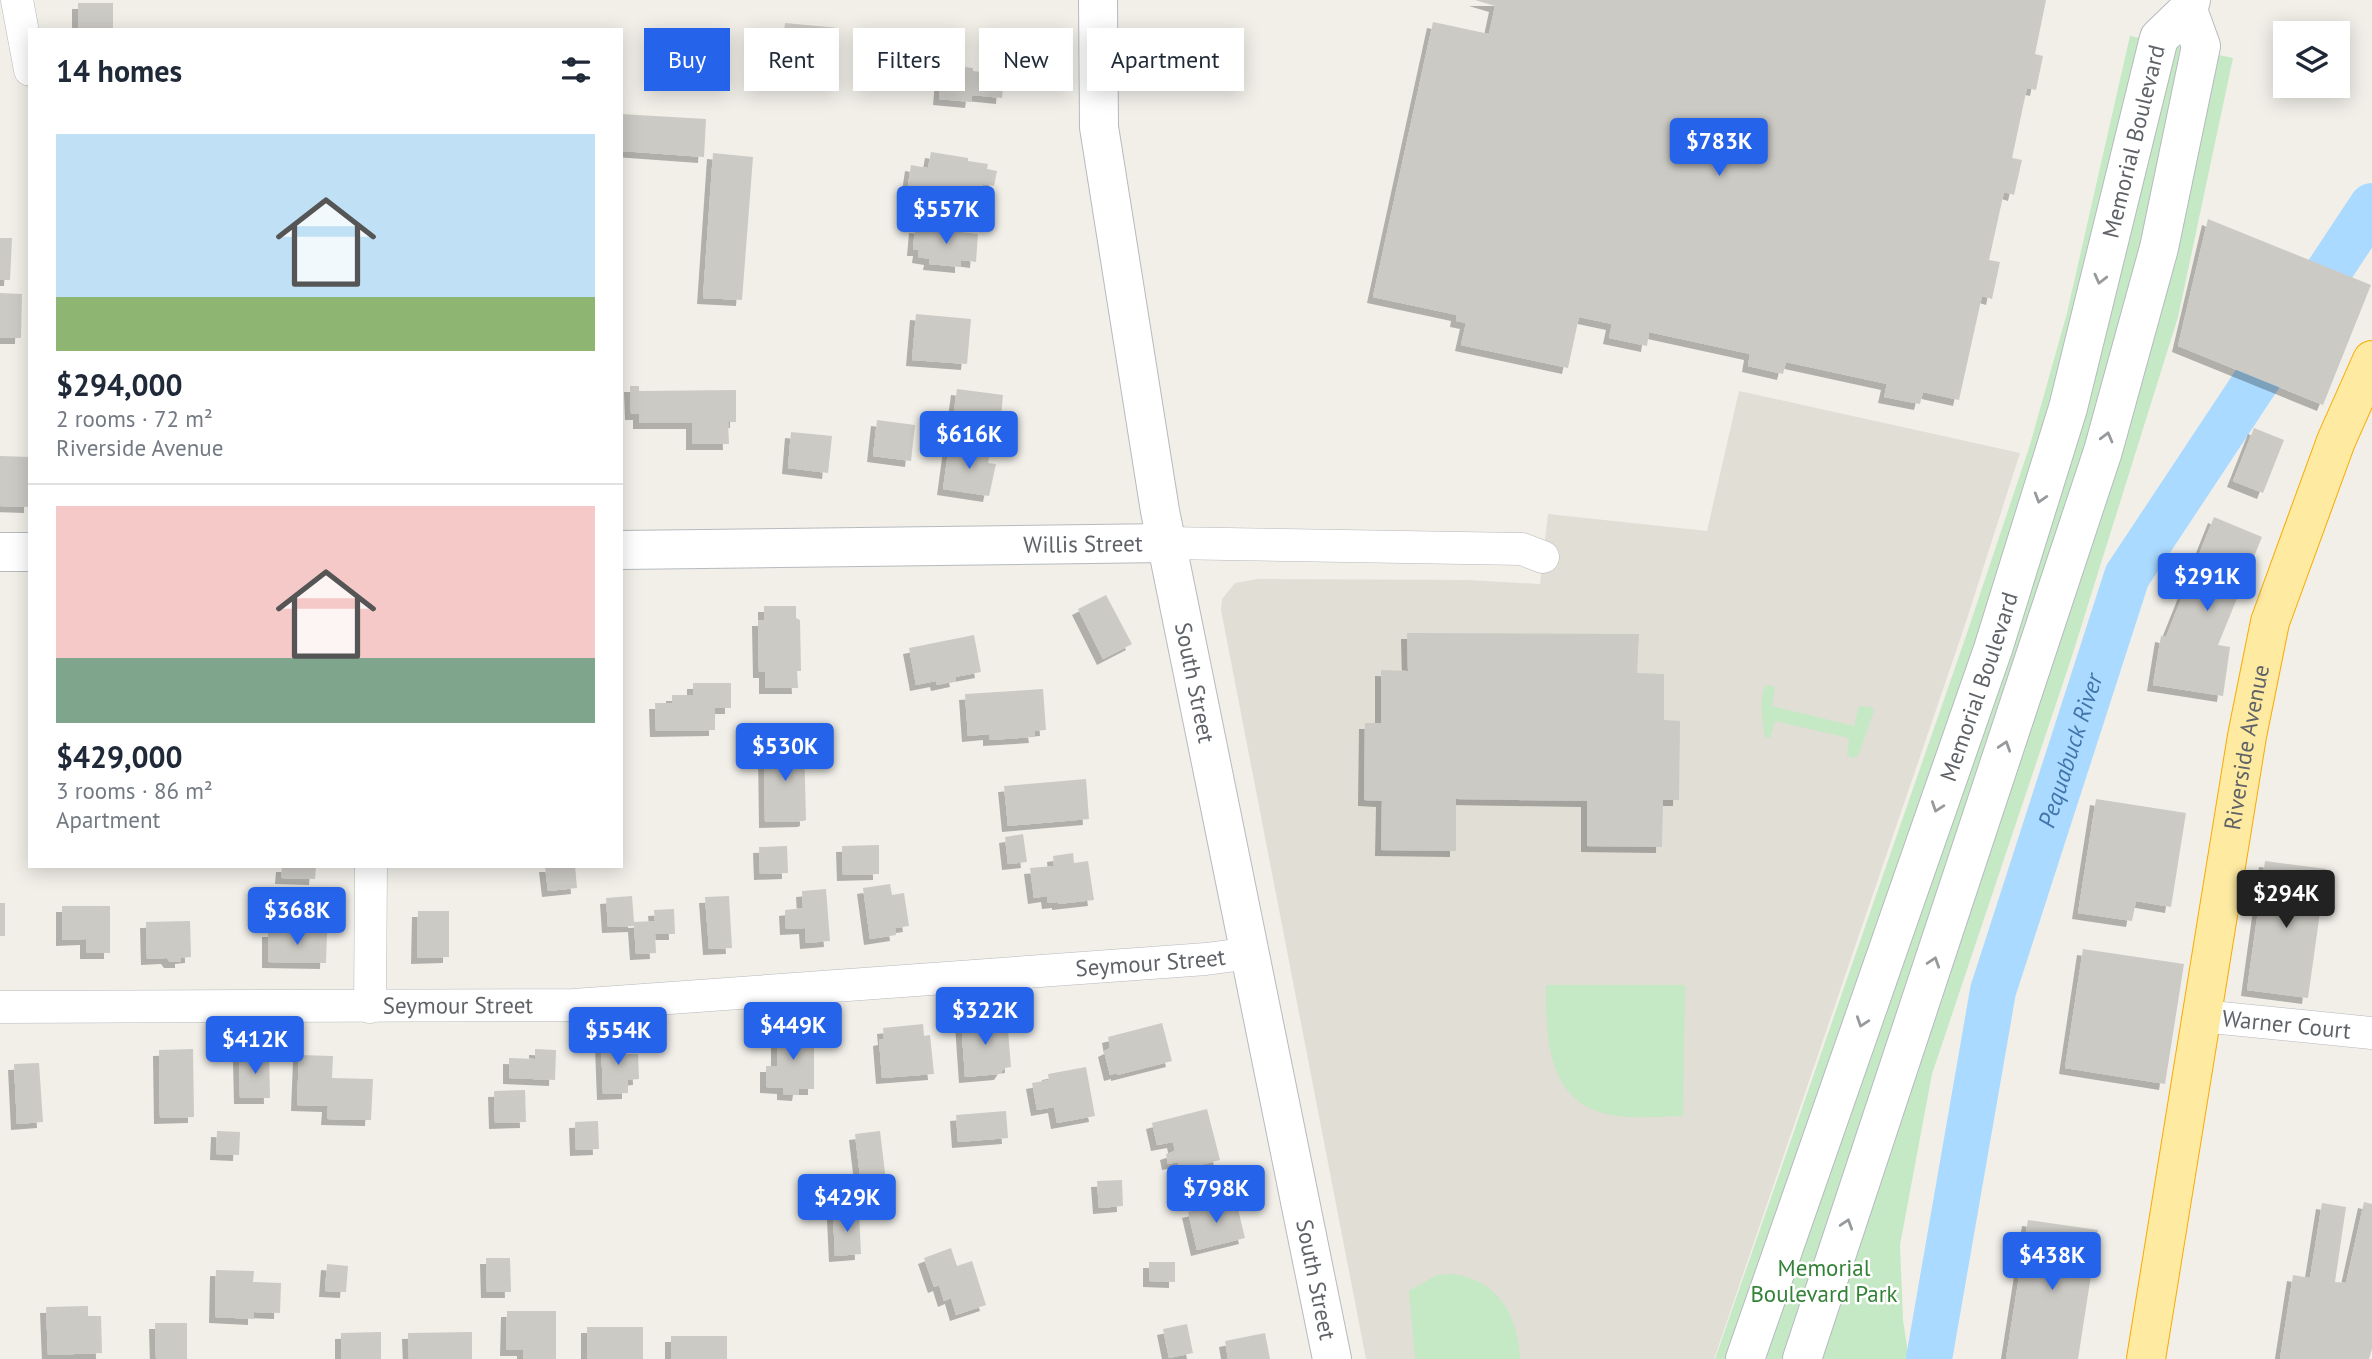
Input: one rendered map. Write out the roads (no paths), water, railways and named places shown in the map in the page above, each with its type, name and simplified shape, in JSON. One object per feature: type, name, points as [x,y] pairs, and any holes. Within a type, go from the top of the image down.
[{"type":"highway","name":"Riverside Avenue","points":[[2146,1359],[2255,689],[2270,622],[2336,441],[2372,360]]},
{"type":"main road","name":"South Street","points":[[1098,0],[1099,127],[1166,543],[1332,1359]]},
{"type":"main road","name":"Memorial Boulevard","points":[[1745,1359],[1997,635],[2068,408],[2159,38],[2190,5]]},
{"type":"main road","name":"Memorial Boulevard","points":[[1802,1359],[2103,451],[2159,248],[2201,46],[2190,5]]},
{"type":"main road","name":"Willis Street","points":[[623,550],[1166,543]]},
{"type":"main road","points":[[0,552],[28,552]]},
{"type":"street","points":[[17,0],[28,59]]},
{"type":"street","name":"Willis Street","points":[[1166,543],[1521,549],[1543,557]]},
{"type":"street","points":[[370,868],[370,1007]]},
{"type":"street","name":"Seymour Street","points":[[0,1007],[573,1005],[1206,959],[1251,953]]},
{"type":"street","name":"Warner Court","points":[[2201,1016],[2372,1033]]},
{"type":"waterway","name":"Pequabuck River","points":[[1929,1359],[1993,991],[2127,576],[2372,206]]},
{"type":"park label","name":"Memorial Boulevard Park","points":[[1824,1281]]}]
